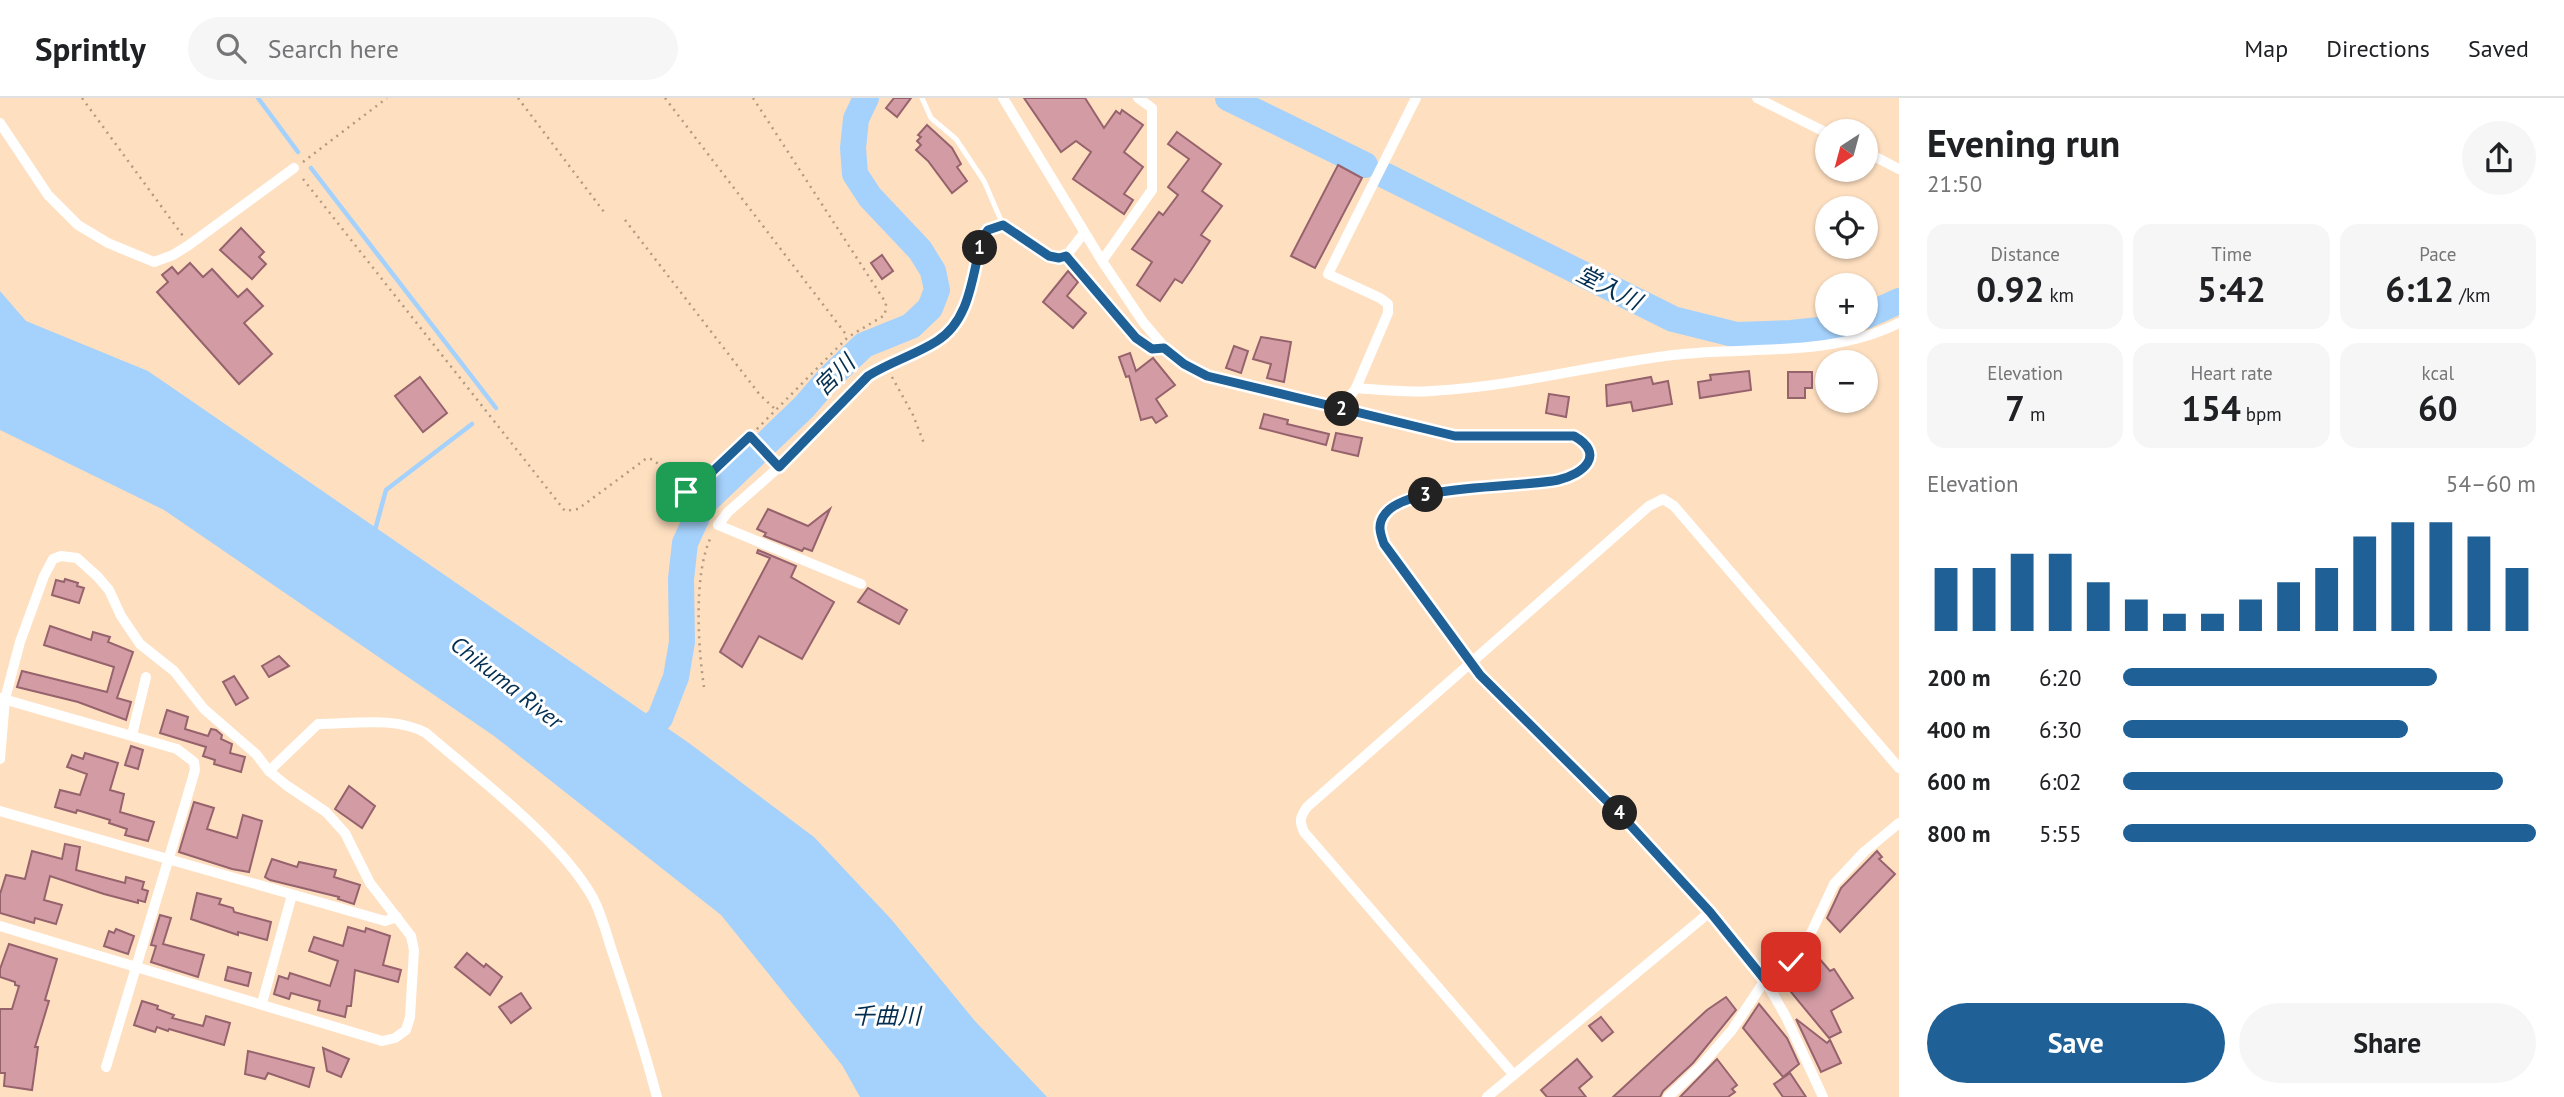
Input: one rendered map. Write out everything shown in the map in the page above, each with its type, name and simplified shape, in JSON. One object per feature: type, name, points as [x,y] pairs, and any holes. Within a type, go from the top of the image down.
[{"type":"street","points":[[1003,98],[1102,261],[1164,348],[1184,364],[1207,376],[1455,436],[1568,435],[1584,442],[1589,452],[1587,464],[1571,477],[1555,481],[1433,493],[1393,506],[1381,521],[1379,530],[1384,544],[1470,662],[1493,689],[1595,787],[1710,912],[1765,980],[1786,1017],[1823,1097]]},
{"type":"street","points":[[1102,261],[1152,190],[1152,108],[1138,98]]},
{"type":"street","points":[[1341,409],[1356,388],[1388,313],[1388,304],[1328,274],[1416,98]]},
{"type":"street","points":[[1756,98],[1815,127]]},
{"type":"street","points":[[0,123],[48,195],[78,225],[108,243],[155,261],[173,255],[189,245],[295,168]]},
{"type":"street","points":[[1878,158],[1899,169]]},
{"type":"street","points":[[861,584],[718,525],[734,506],[779,467],[868,376],[950,332],[966,305],[982,239],[988,230],[1003,225],[1049,256],[1059,258],[1066,256],[1084,233]]},
{"type":"street","points":[[1066,256],[1136,338],[1152,349],[1164,348]]},
{"type":"street","points":[[1356,388],[1444,390],[1524,380],[1673,355],[1824,344],[1864,336],[1899,323]]},
{"type":"street","points":[[1513,1074],[1304,832],[1301,816],[1307,807],[1649,506],[1663,499],[1674,506],[1899,768]]},
{"type":"street","points":[[0,759],[3,699],[19,642],[49,564],[61,556],[77,558],[109,590],[121,616],[139,644],[174,671],[214,719],[251,748],[270,771],[326,812],[345,833],[369,883],[411,936],[414,950],[410,1017],[406,1030],[395,1038],[382,1041],[0,926]]},
{"type":"street","points":[[132,735],[146,677]]},
{"type":"street","points":[[3,699],[177,749],[194,762],[195,770],[106,1067]]},
{"type":"street","points":[[270,771],[318,724],[398,723],[414,726],[426,733],[511,806],[577,874],[594,900],[634,1016],[657,1097]]},
{"type":"street","points":[[0,811],[386,921],[397,918]]},
{"type":"street","points":[[1668,1097],[1699,1068],[1732,1030],[1765,980],[1780,972],[1801,950],[1834,884],[1864,852],[1899,823]]},
{"type":"street","points":[[262,1003],[292,895]]},
{"type":"street","points":[[1487,1097],[1710,912]]},
{"type":"lane","points":[[922,98],[931,118],[956,139],[984,181],[1003,225]]},
{"type":"lane","points":[[752,439],[779,467]]},
{"type":"path","points":[[387,98],[295,168],[565,511],[578,509],[647,458],[655,460],[677,488],[690,492],[752,439],[775,410],[848,337],[882,318],[887,308],[753,98]]},
{"type":"path","points":[[518,98],[604,212]]},
{"type":"path","points":[[665,98],[848,337]]},
{"type":"path","points":[[82,99],[189,245]]},
{"type":"path","points":[[625,220],[760,395],[775,410]]},
{"type":"path","points":[[885,365],[913,415],[925,446]]},
{"type":"path","points":[[704,687],[699,657],[701,585],[707,545],[718,525]]},
{"type":"water","name":"千曲川","points":[[0,291],[26,321],[148,371],[689,743],[814,837],[891,919],[975,1021],[1047,1097],[860,1097],[842,1065],[721,915],[494,736],[164,510],[0,430]]},
{"type":"building","points":[[894,98],[911,98],[897,117],[886,108]]},
{"type":"building","points":[[1024,98],[1085,98],[1104,128],[1116,111],[1120,114],[1122,110],[1143,125],[1124,152],[1143,167],[1124,194],[1133,200],[1124,214],[1073,179],[1091,152],[1076,141],[1061,152]]},
{"type":"building","points":[[927,125],[952,148],[961,164],[957,167],[967,181],[952,193],[928,161],[916,150],[921,145],[917,141],[921,137],[918,135]]},
{"type":"building","points":[[1177,132],[1221,164],[1202,191],[1222,206],[1201,235],[1210,241],[1182,283],[1175,279],[1160,301],[1137,285],[1152,262],[1132,249],[1159,212],[1163,215],[1178,195],[1168,187],[1189,159],[1168,144]]},
{"type":"building","points":[[1338,165],[1362,178],[1315,268],[1291,256]]},
{"type":"building","points":[[241,228],[264,252],[259,257],[266,264],[252,279],[220,250]]},
{"type":"building","points":[[882,255],[893,271],[882,279],[871,263]]},
{"type":"building","points":[[190,263],[203,277],[212,269],[238,297],[247,289],[263,306],[244,323],[272,354],[239,384],[157,292],[168,282],[162,275],[172,267],[178,274]]},
{"type":"building","points":[[1068,271],[1078,282],[1067,296],[1086,313],[1073,328],[1043,302]]},
{"type":"building","points":[[1261,337],[1291,342],[1284,382],[1267,378],[1271,364],[1253,359]]},
{"type":"building","points":[[1234,346],[1248,351],[1241,373],[1226,368]]},
{"type":"building","points":[[1130,353],[1136,371],[1153,358],[1175,385],[1156,399],[1167,416],[1156,423],[1152,417],[1141,420],[1129,376],[1126,377],[1119,357]]},
{"type":"building","points":[[1749,371],[1751,390],[1700,398],[1698,382],[1711,380],[1710,375]]},
{"type":"building","points":[[1788,372],[1812,372],[1812,388],[1805,388],[1805,398],[1788,398]]},
{"type":"building","points":[[420,377],[447,413],[423,432],[395,396]]},
{"type":"building","points":[[1651,377],[1653,384],[1668,381],[1672,404],[1633,411],[1631,402],[1607,406],[1606,385]]},
{"type":"building","points":[[1549,394],[1569,397],[1566,417],[1546,413]]},
{"type":"building","points":[[1264,414],[1288,420],[1287,424],[1329,434],[1326,445],[1260,428]]},
{"type":"building","points":[[1336,433],[1362,438],[1358,456],[1332,450]]},
{"type":"building","points":[[768,509],[808,526],[830,509],[812,551],[804,548],[802,551],[764,536],[766,533],[757,529]]},
{"type":"building","points":[[758,550],[796,566],[791,577],[834,602],[802,659],[759,636],[742,667],[720,652],[770,558],[757,553]]},
{"type":"building","points":[[65,579],[84,588],[79,603],[52,595],[56,580],[64,582]]},
{"type":"building","points":[[868,588],[907,610],[899,624],[858,602]]},
{"type":"building","points":[[50,626],[91,640],[93,632],[110,637],[108,642],[133,652],[117,698],[131,702],[126,720],[78,702],[17,687],[22,671],[107,692],[114,667],[44,645]]},
{"type":"building","points":[[279,656],[289,666],[269,677],[262,666]]},
{"type":"building","points":[[234,676],[248,698],[236,705],[223,682]]},
{"type":"building","points":[[167,710],[188,717],[185,729],[208,736],[211,729],[222,735],[221,739],[232,744],[230,753],[245,757],[241,772],[214,764],[215,760],[203,756],[206,747],[160,733]]},
{"type":"building","points":[[131,746],[143,750],[138,769],[125,765]]},
{"type":"building","points":[[85,753],[118,763],[110,790],[124,794],[120,812],[154,822],[148,841],[125,835],[127,829],[109,823],[110,820],[77,810],[76,813],[55,807],[60,790],[80,795],[87,774],[67,767],[72,755],[83,759]]},
{"type":"building","points":[[349,786],[375,806],[362,828],[335,809]]},
{"type":"building","points":[[194,802],[214,808],[207,829],[237,838],[243,815],[262,821],[249,872],[179,852]]},
{"type":"building","points":[[65,844],[80,847],[76,870],[125,883],[126,877],[144,882],[142,889],[148,891],[145,902],[138,900],[138,903],[104,894],[50,876],[44,900],[62,905],[56,924],[35,918],[34,923],[0,913],[0,894],[6,875],[25,879],[32,851],[62,859]]},
{"type":"building","points":[[1877,851],[1882,857],[1879,859],[1895,874],[1840,932],[1827,918],[1841,888]]},
{"type":"building","points":[[272,859],[297,867],[299,862],[336,870],[334,877],[360,885],[354,904],[338,899],[339,897],[270,880],[265,877]]},
{"type":"building","points":[[197,893],[221,899],[219,904],[233,908],[234,912],[271,922],[267,940],[238,932],[238,935],[191,919]]},
{"type":"building","points":[[160,915],[171,918],[163,944],[204,955],[198,977],[151,962],[156,946],[151,945]]},
{"type":"building","points":[[348,927],[365,932],[366,928],[390,936],[383,965],[401,970],[398,982],[355,970],[351,1006],[347,1006],[345,1017],[318,1010],[320,1001],[291,993],[289,999],[274,994],[279,976],[288,979],[290,973],[330,986],[338,961],[309,951],[314,937],[343,946]]},
{"type":"building","points":[[116,929],[134,936],[128,954],[104,946],[109,931],[114,933]]},
{"type":"building","points":[[9,944],[57,959],[45,1000],[49,1001],[35,1047],[38,1047],[32,1090],[4,1086],[5,1073],[0,1073],[0,1009],[12,1009],[19,986],[0,977],[0,969]]},
{"type":"building","points":[[1811,949],[1830,971],[1834,969],[1853,998],[1831,1011],[1841,1032],[1829,1038],[1781,980],[1805,960],[1803,958]]},
{"type":"building","points":[[467,953],[502,977],[490,995],[455,967]]},
{"type":"building","points":[[228,967],[251,973],[248,986],[225,980]]},
{"type":"building","points":[[521,993],[531,1008],[511,1023],[499,1007]]},
{"type":"building","points":[[1726,997],[1736,1010],[1693,1063],[1660,1097],[1613,1097],[1707,1010]]},
{"type":"building","points":[[142,1001],[174,1015],[172,1018],[203,1026],[206,1016],[230,1023],[224,1045],[169,1029],[168,1031],[157,1027],[155,1032],[134,1025]]},
{"type":"building","points":[[1759,1004],[1787,1038],[1799,1064],[1783,1077],[1743,1028]]},
{"type":"building","points":[[1601,1017],[1613,1032],[1602,1041],[1589,1026]]},
{"type":"building","points":[[1796,1019],[1827,1043],[1830,1040],[1841,1063],[1821,1072]]},
{"type":"building","points":[[323,1048],[349,1059],[341,1077],[327,1071]]},
{"type":"building","points":[[248,1051],[314,1068],[309,1087],[268,1073],[265,1079],[245,1074]]},
{"type":"building","points":[[1577,1059],[1592,1077],[1579,1088],[1586,1097],[1547,1097],[1541,1090]]},
{"type":"building","points":[[1717,1059],[1737,1085],[1732,1089],[1735,1092],[1728,1097],[1680,1097]]},
{"type":"building","points":[[1790,1073],[1806,1097],[1783,1097],[1774,1084]]},
{"type":"waterway","points":[[258,98],[298,152]]},
{"type":"waterway","name":"宮川","points":[[631,745],[660,718],[676,677],[682,642],[681,579],[685,543],[703,504],[864,345],[911,326],[930,308],[937,290],[933,271],[920,250],[870,197],[855,174],[853,148],[856,119],[866,98]]},
{"type":"waterway","name":"堂入川","points":[[1228,98],[1365,165]]},
{"type":"waterway","points":[[311,168],[496,408]]},
{"type":"waterway","name":"堂入川","points":[[1386,176],[1673,319],[1737,335],[1815,330]]},
{"type":"waterway","name":"堂入川","points":[[1878,311],[1899,301]]},
{"type":"waterway","points":[[375,530],[386,490],[472,424]]},
{"type":"route","points":[[686,492],[694,489],[750,436],[779,467],[868,376],[950,332],[966,305],[982,239],[988,230],[1003,225],[1049,256],[1066,256],[1136,338],[1152,349],[1164,348],[1184,364],[1207,376],[1455,436],[1574,436],[1584,442],[1589,452],[1587,464],[1578,474],[1555,481],[1433,493],[1402,502],[1385,513],[1381,521],[1379,530],[1384,544],[1480,675],[1595,787],[1710,912],[1765,980],[1791,962]]},
{"type":"water label","name":"Chikuma River","points":[[507,682]]}]
